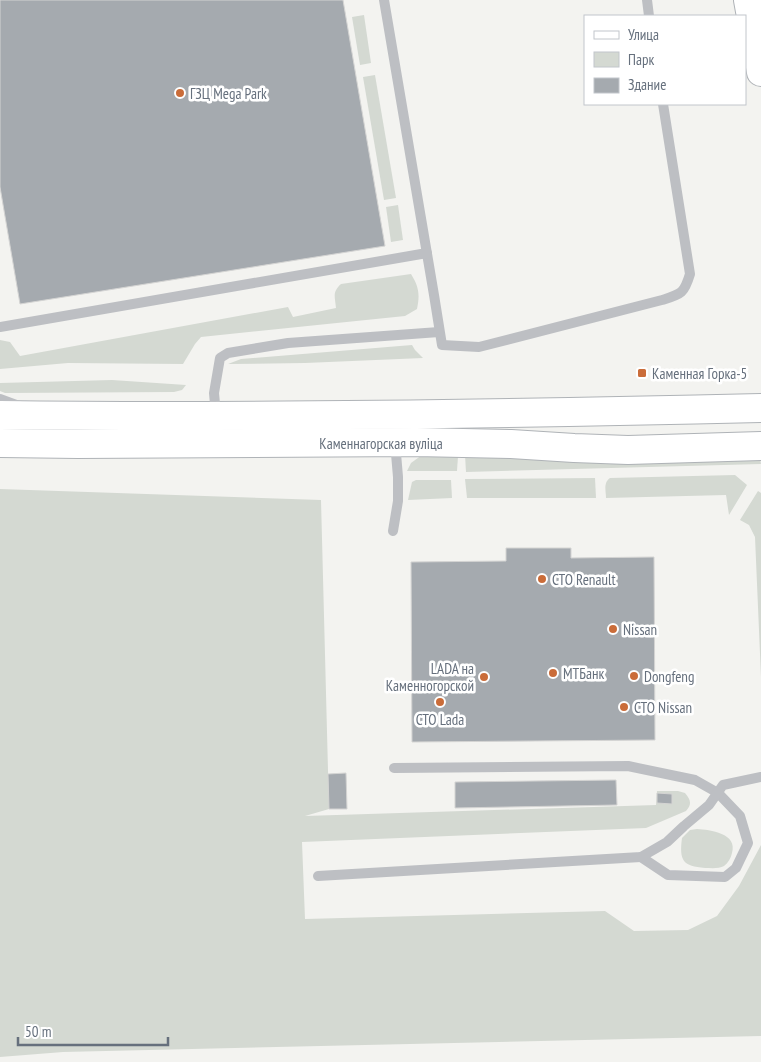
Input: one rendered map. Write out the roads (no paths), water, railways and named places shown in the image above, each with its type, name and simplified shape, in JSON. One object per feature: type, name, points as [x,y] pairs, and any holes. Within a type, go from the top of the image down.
[{"type":"main road","points":[[748,0],[761,72]]},
{"type":"main road","name":"Каменнагорская вуліца","points":[[0,443],[78,444],[215,430],[395,429],[571,412],[761,408]]},
{"type":"main road","name":"Каменнагорская вуліца","points":[[0,415],[62,416],[215,430]]},
{"type":"main road","name":"Каменнагорская вуліца","points":[[395,429],[511,444],[574,448],[628,450],[761,446]]},
{"type":"lane","points":[[384,0],[442,345],[479,347],[680,294],[686,287],[690,274],[663,105]]},
{"type":"lane","points":[[647,0],[649,15]]},
{"type":"lane","points":[[0,327],[427,253]]},
{"type":"lane","points":[[215,430],[214,393],[220,358],[228,353],[288,343],[439,332]]},
{"type":"lane","points":[[0,399],[62,416]]},
{"type":"lane","points":[[393,531],[398,501],[395,429]]},
{"type":"lane","points":[[394,768],[628,766],[695,780],[718,793],[740,816],[748,843],[736,868],[725,877],[668,875],[641,857]]},
{"type":"lane","points":[[318,876],[641,857],[667,842],[709,805],[723,785],[761,777]]},
{"type":"place","name":"ГЗЦ Mega Park","points":[[180,93]]},
{"type":"place","name":"Каменная Горка-5","points":[[642,373]]},
{"type":"place","name":"СТО Renault","points":[[542,579]]},
{"type":"place","name":"Nissan","points":[[613,629]]},
{"type":"place","name":"МТБанк","points":[[553,673]]},
{"type":"place","name":"Dongfeng","points":[[634,676]]},
{"type":"place","name":"LADA на Каменногорской","points":[[484,677]]},
{"type":"place","name":"СТО Lada","points":[[440,702]]},
{"type":"place","name":"СТО Nissan","points":[[624,707]]}]
